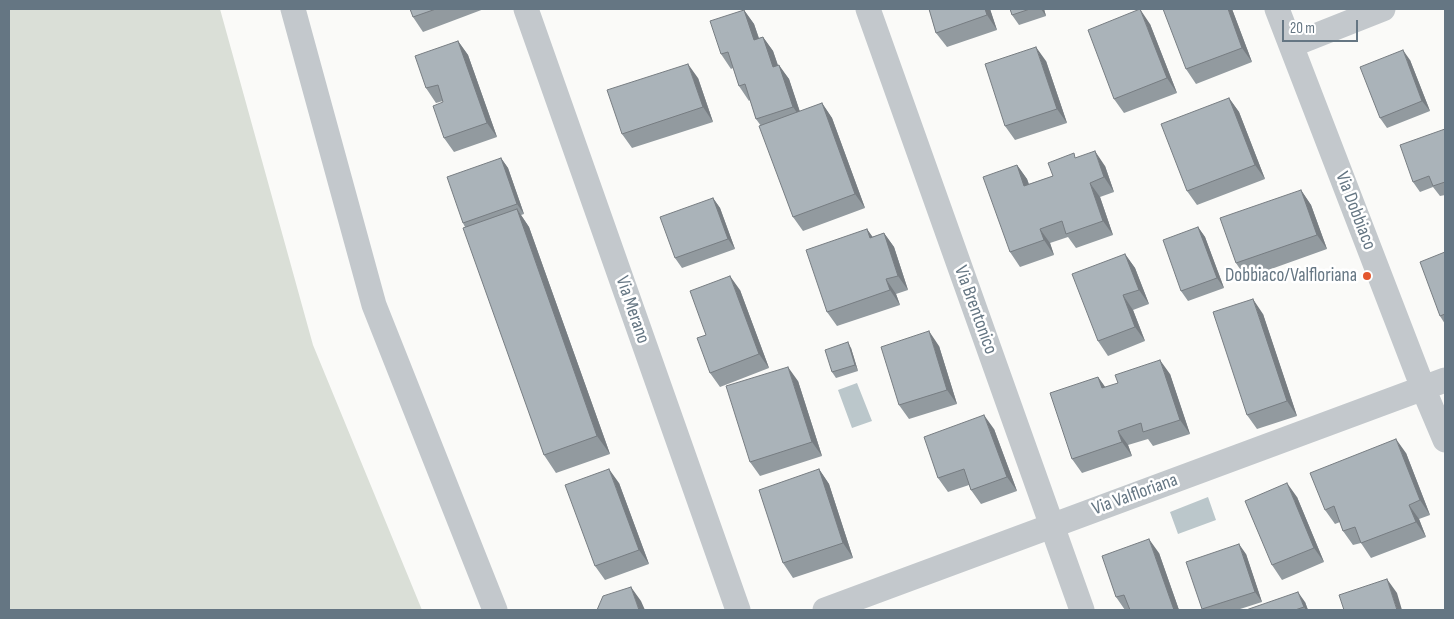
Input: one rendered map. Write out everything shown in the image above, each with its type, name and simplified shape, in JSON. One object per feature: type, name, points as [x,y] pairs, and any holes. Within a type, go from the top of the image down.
[{"type":"street","points":[[293,9],[374,305],[495,610]]},
{"type":"street","name":"Via Merano","points":[[526,9],[738,610]]},
{"type":"street","name":"Via Brentonico","points":[[868,9],[1082,610]]},
{"type":"street","name":"Via Dobbiaco","points":[[1277,9],[1434,384],[1445,440]]},
{"type":"street","points":[[1292,45],[1383,9]]},
{"type":"street","name":"Via Valfloriana","points":[[825,610],[1434,384]]},
{"type":"shaded area","points":[[9,9],[220,9],[313,345],[422,610],[9,610]]},
{"type":"shaded area","points":[[857,383],[872,421],[852,428],[838,390]]},
{"type":"shaded area","points":[[1208,497],[1216,520],[1178,534],[1170,512]]},
{"type":"building","points":[[410,9],[436,9],[413,17]]},
{"type":"building","points":[[929,9],[985,9],[987,15],[936,33]]},
{"type":"building","points":[[1010,9],[1030,9],[1012,15]]},
{"type":"building","points":[[1140,9],[1167,78],[1114,99],[1088,30]]},
{"type":"building","points":[[1163,9],[1228,9],[1242,48],[1186,69]]},
{"type":"building","points":[[744,10],[754,40],[763,37],[773,67],[779,65],[793,107],[756,119],[745,84],[739,86],[728,52],[721,54],[710,21]]},
{"type":"building","points":[[458,41],[487,123],[444,138],[433,106],[443,102],[438,85],[426,88],[415,56]]},
{"type":"building","points":[[1036,47],[1057,109],[1005,126],[985,64]]},
{"type":"building","points":[[1403,50],[1422,101],[1380,118],[1360,67]]},
{"type":"building","points":[[688,64],[703,107],[622,134],[607,90]]},
{"type":"building","points":[[1229,98],[1255,165],[1187,191],[1161,124]]},
{"type":"building","points":[[822,103],[855,194],[793,217],[759,126]]},
{"type":"building","points":[[1445,129],[1445,182],[1433,186],[1429,176],[1413,182],[1400,145]]},
{"type":"building","points":[[1095,151],[1104,177],[1090,183],[1103,221],[1066,234],[1062,221],[1040,229],[1044,240],[1010,252],[983,177],[1017,165],[1024,186],[1053,176],[1048,163],[1074,153],[1075,158]]},
{"type":"building","points":[[501,158],[517,204],[463,223],[447,177]]},
{"type":"building","points":[[1301,190],[1317,235],[1236,263],[1220,218]]},
{"type":"building","points":[[713,198],[728,239],[675,258],[660,217]]},
{"type":"building","points":[[517,209],[597,436],[544,455],[463,228]]},
{"type":"building","points":[[1198,227],[1217,278],[1181,291],[1163,240]]},
{"type":"building","points":[[867,229],[870,238],[884,233],[898,276],[886,279],[890,290],[827,312],[806,250]]},
{"type":"building","points":[[1445,252],[1445,314],[1440,316],[1420,262]]},
{"type":"building","points":[[1125,254],[1139,290],[1123,295],[1135,327],[1098,341],[1072,274]]},
{"type":"building","points":[[730,276],[759,354],[710,373],[697,338],[706,335],[690,291]]},
{"type":"building","points":[[1253,299],[1287,401],[1247,415],[1213,312]]},
{"type":"building","points":[[929,331],[947,390],[899,405],[881,347]]},
{"type":"building","points":[[848,342],[855,365],[832,372],[825,350]]},
{"type":"building","points":[[1160,360],[1180,420],[1143,432],[1141,423],[1118,431],[1122,442],[1072,459],[1050,393],[1098,377],[1102,388],[1118,383],[1115,375]]},
{"type":"building","points":[[788,367],[812,442],[750,462],[726,386]]},
{"type":"building","points":[[984,415],[1007,477],[971,490],[964,469],[938,478],[924,437]]},
{"type":"building","points":[[1396,439],[1420,500],[1409,505],[1416,522],[1361,543],[1355,527],[1343,531],[1334,506],[1325,510],[1310,473]]},
{"type":"building","points":[[609,469],[639,550],[595,566],[565,485]]},
{"type":"building","points":[[819,469],[843,543],[783,563],[759,490]]},
{"type":"building","points":[[1287,483],[1314,548],[1272,565],[1245,501]]},
{"type":"building","points":[[1149,539],[1174,610],[1130,610],[1124,595],[1116,597],[1102,556]]},
{"type":"building","points":[[1239,544],[1255,592],[1202,609],[1186,562]]},
{"type":"building","points":[[1387,579],[1397,610],[1344,610],[1339,595]]},
{"type":"building","points":[[631,587],[639,610],[597,610],[603,596]]},
{"type":"building","points":[[1298,592],[1304,607],[1295,610],[1246,610]]},
{"type":"place","name":"Dobbiaco/Valfloriana","points":[[1367,276]]}]
